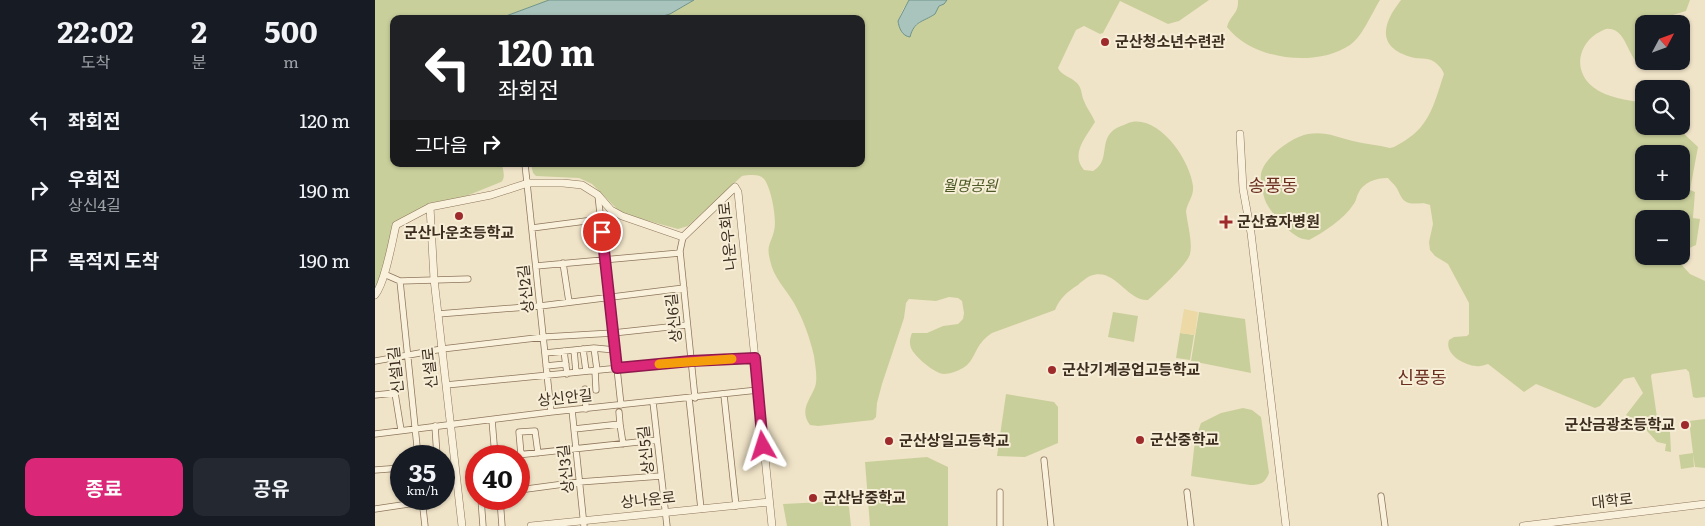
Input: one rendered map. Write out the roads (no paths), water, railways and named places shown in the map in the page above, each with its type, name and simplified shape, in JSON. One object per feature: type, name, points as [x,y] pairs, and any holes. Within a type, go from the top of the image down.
[{"type":"street","points":[[1239,134],[1243,189],[1251,233],[1286,526]]},
{"type":"street","name":"상신2길","points":[[525,167],[551,412]]},
{"type":"street","points":[[375,295],[384,274],[396,225],[430,207],[491,195],[528,183],[582,185],[598,195],[611,210],[622,216],[683,237]]},
{"type":"street","name":"나운우회로","points":[[683,237],[735,187],[738,192],[772,526]]},
{"type":"street","points":[[598,195],[610,296],[623,444]]},
{"type":"street","name":"신설로","points":[[430,207],[434,279],[462,526]]},
{"type":"street","points":[[532,228],[601,219]]},
{"type":"street","name":"상신6길","points":[[683,237],[680,253],[691,361],[701,509]]},
{"type":"street","points":[[536,266],[680,253]]},
{"type":"street","points":[[563,263],[569,302]]},
{"type":"street","points":[[384,274],[400,281],[468,279]]},
{"type":"street","name":"신설1길","points":[[400,281],[417,445]]},
{"type":"street","points":[[438,314],[540,306],[684,288]]},
{"type":"street","points":[[375,361],[544,337],[613,333],[687,325]]},
{"type":"street","points":[[545,353],[593,348],[615,350]]},
{"type":"street","points":[[593,348],[597,390]]},
{"type":"street","points":[[583,349],[586,371]]},
{"type":"street","points":[[574,350],[577,372]]},
{"type":"street","points":[[564,351],[567,374]]},
{"type":"street","points":[[446,385],[691,361],[755,358]]},
{"type":"street","points":[[546,366],[566,364]]},
{"type":"street","points":[[585,389],[587,409]]},
{"type":"street","name":"상신안길","points":[[375,434],[551,412],[620,408],[653,402],[758,390]]},
{"type":"street","points":[[375,395],[395,393],[401,430]]},
{"type":"street","points":[[724,395],[736,506]]},
{"type":"street","name":"상신5길","points":[[653,402],[667,526]]},
{"type":"street","name":"상신3길","points":[[572,410],[583,523]]},
{"type":"street","points":[[492,420],[494,445]]},
{"type":"street","points":[[574,429],[620,424]]},
{"type":"street","points":[[435,426],[436,445]]},
{"type":"street","points":[[520,445],[519,432],[535,431],[539,453]]},
{"type":"street","points":[[530,454],[657,440]]},
{"type":"street","points":[[1044,460],[1051,526]]},
{"type":"street","points":[[375,470],[390,469]]},
{"type":"street","points":[[530,489],[579,482],[661,476]]},
{"type":"street","points":[[1000,492],[1000,526]]},
{"type":"street","points":[[1187,492],[1191,526]]},
{"type":"street","points":[[1381,496],[1385,526]]},
{"type":"street","name":"상나운로","points":[[531,526],[583,523],[769,502]]},
{"type":"street","name":"대학로","points":[[1523,526],[1549,525],[1705,504]]},
{"type":"street","points":[[375,509],[390,506]]},
{"type":"street","points":[[423,510],[425,526]]},
{"type":"street","points":[[482,510],[483,526]]},
{"type":"street","points":[[501,510],[502,526]]},
{"type":"water","points":[[549,0],[694,0],[666,15],[509,15]]},
{"type":"water","points":[[909,0],[947,0],[939,6],[935,14],[919,22],[910,37],[901,31],[898,21]]},
{"type":"place","name":"군산청소년수련관","points":[[1105,42]]},
{"type":"place","name":"군산나운초등학교","points":[[459,216]]},
{"type":"place","name":"군산효자병원","points":[[1226,222]]},
{"type":"place","name":"군산기계공업고등학교","points":[[1052,370]]},
{"type":"place","name":"군산금광초등학교","points":[[1685,425]]},
{"type":"place","name":"군산중학교","points":[[1140,440]]},
{"type":"place","name":"군산상일고등학교","points":[[889,441]]},
{"type":"place","name":"군산남중학교","points":[[813,498]]},
{"type":"district","name":"송풍동","points":[[1273,186]]},
{"type":"district","name":"신풍동","points":[[1422,378]]},
{"type":"park label","name":"월명공원","points":[[970,186]]}]
